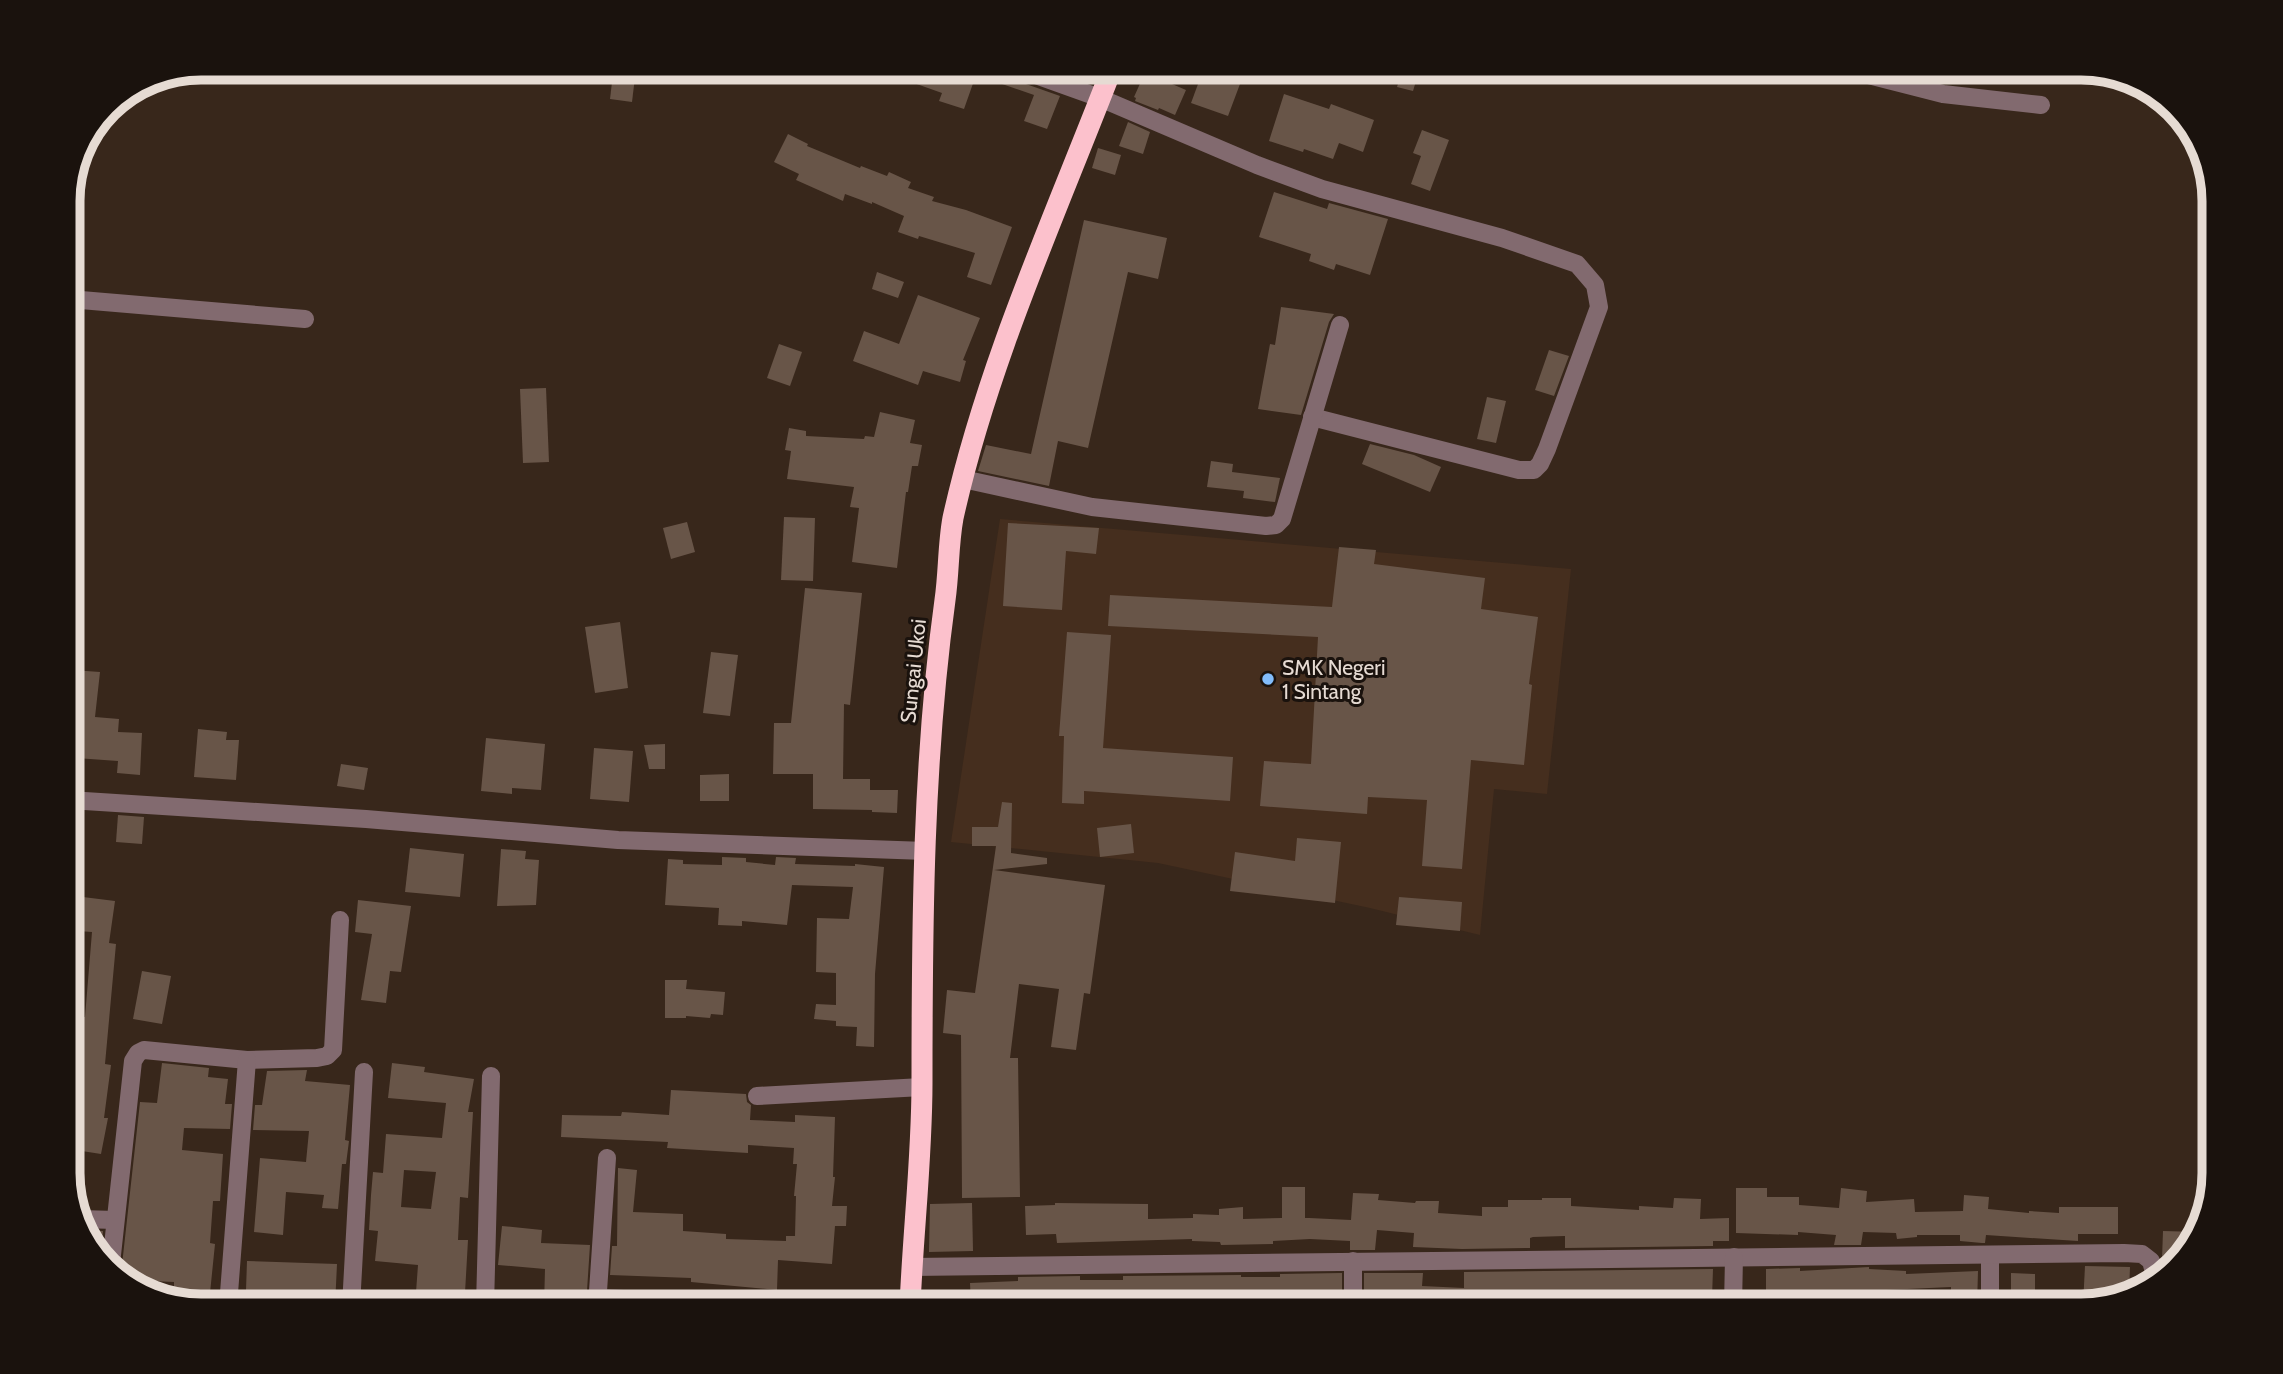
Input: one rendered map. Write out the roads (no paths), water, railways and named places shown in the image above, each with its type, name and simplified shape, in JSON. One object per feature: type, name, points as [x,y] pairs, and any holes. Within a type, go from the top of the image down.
[{"type":"highway","name":"Sungai Ukoi","points":[[910,1294],[922,1087],[921,1007],[929,762],[952,522],[972,437],[1107,80]]},
{"type":"street","points":[[1050,80],[1100,98],[1258,165],[1322,188],[1502,238],[1577,264],[1595,285],[1599,307],[1547,449],[1534,470],[1519,470],[1312,418]]},
{"type":"street","points":[[1888,80],[1943,94],[2041,105]]},
{"type":"street","points":[[81,300],[305,319]]},
{"type":"street","points":[[963,479],[1092,507],[1266,526],[1276,524],[1282,519],[1340,325]]},
{"type":"street","points":[[81,801],[366,818],[618,840],[926,851]]},
{"type":"street","points":[[112,1253],[134,1060],[138,1053],[144,1050],[247,1060],[327,1056],[333,1050],[340,920]]},
{"type":"street","points":[[229,1294],[247,1060]]},
{"type":"street","points":[[352,1294],[364,1072]]},
{"type":"street","points":[[485,1294],[491,1076]]},
{"type":"street","points":[[757,1096],[922,1087]]},
{"type":"street","points":[[598,1294],[607,1158]]},
{"type":"street","points":[[91,1219],[115,1220]]},
{"type":"street","points":[[911,1267],[2143,1254],[2151,1261],[2153,1269]]},
{"type":"street","points":[[1990,1256],[1990,1294]]},
{"type":"street","points":[[1733,1294],[1734,1257]]},
{"type":"street","points":[[1353,1261],[1353,1294]]},
{"type":"place","name":"SMK Negeri 1 Sintang","points":[[1268,679]]}]
